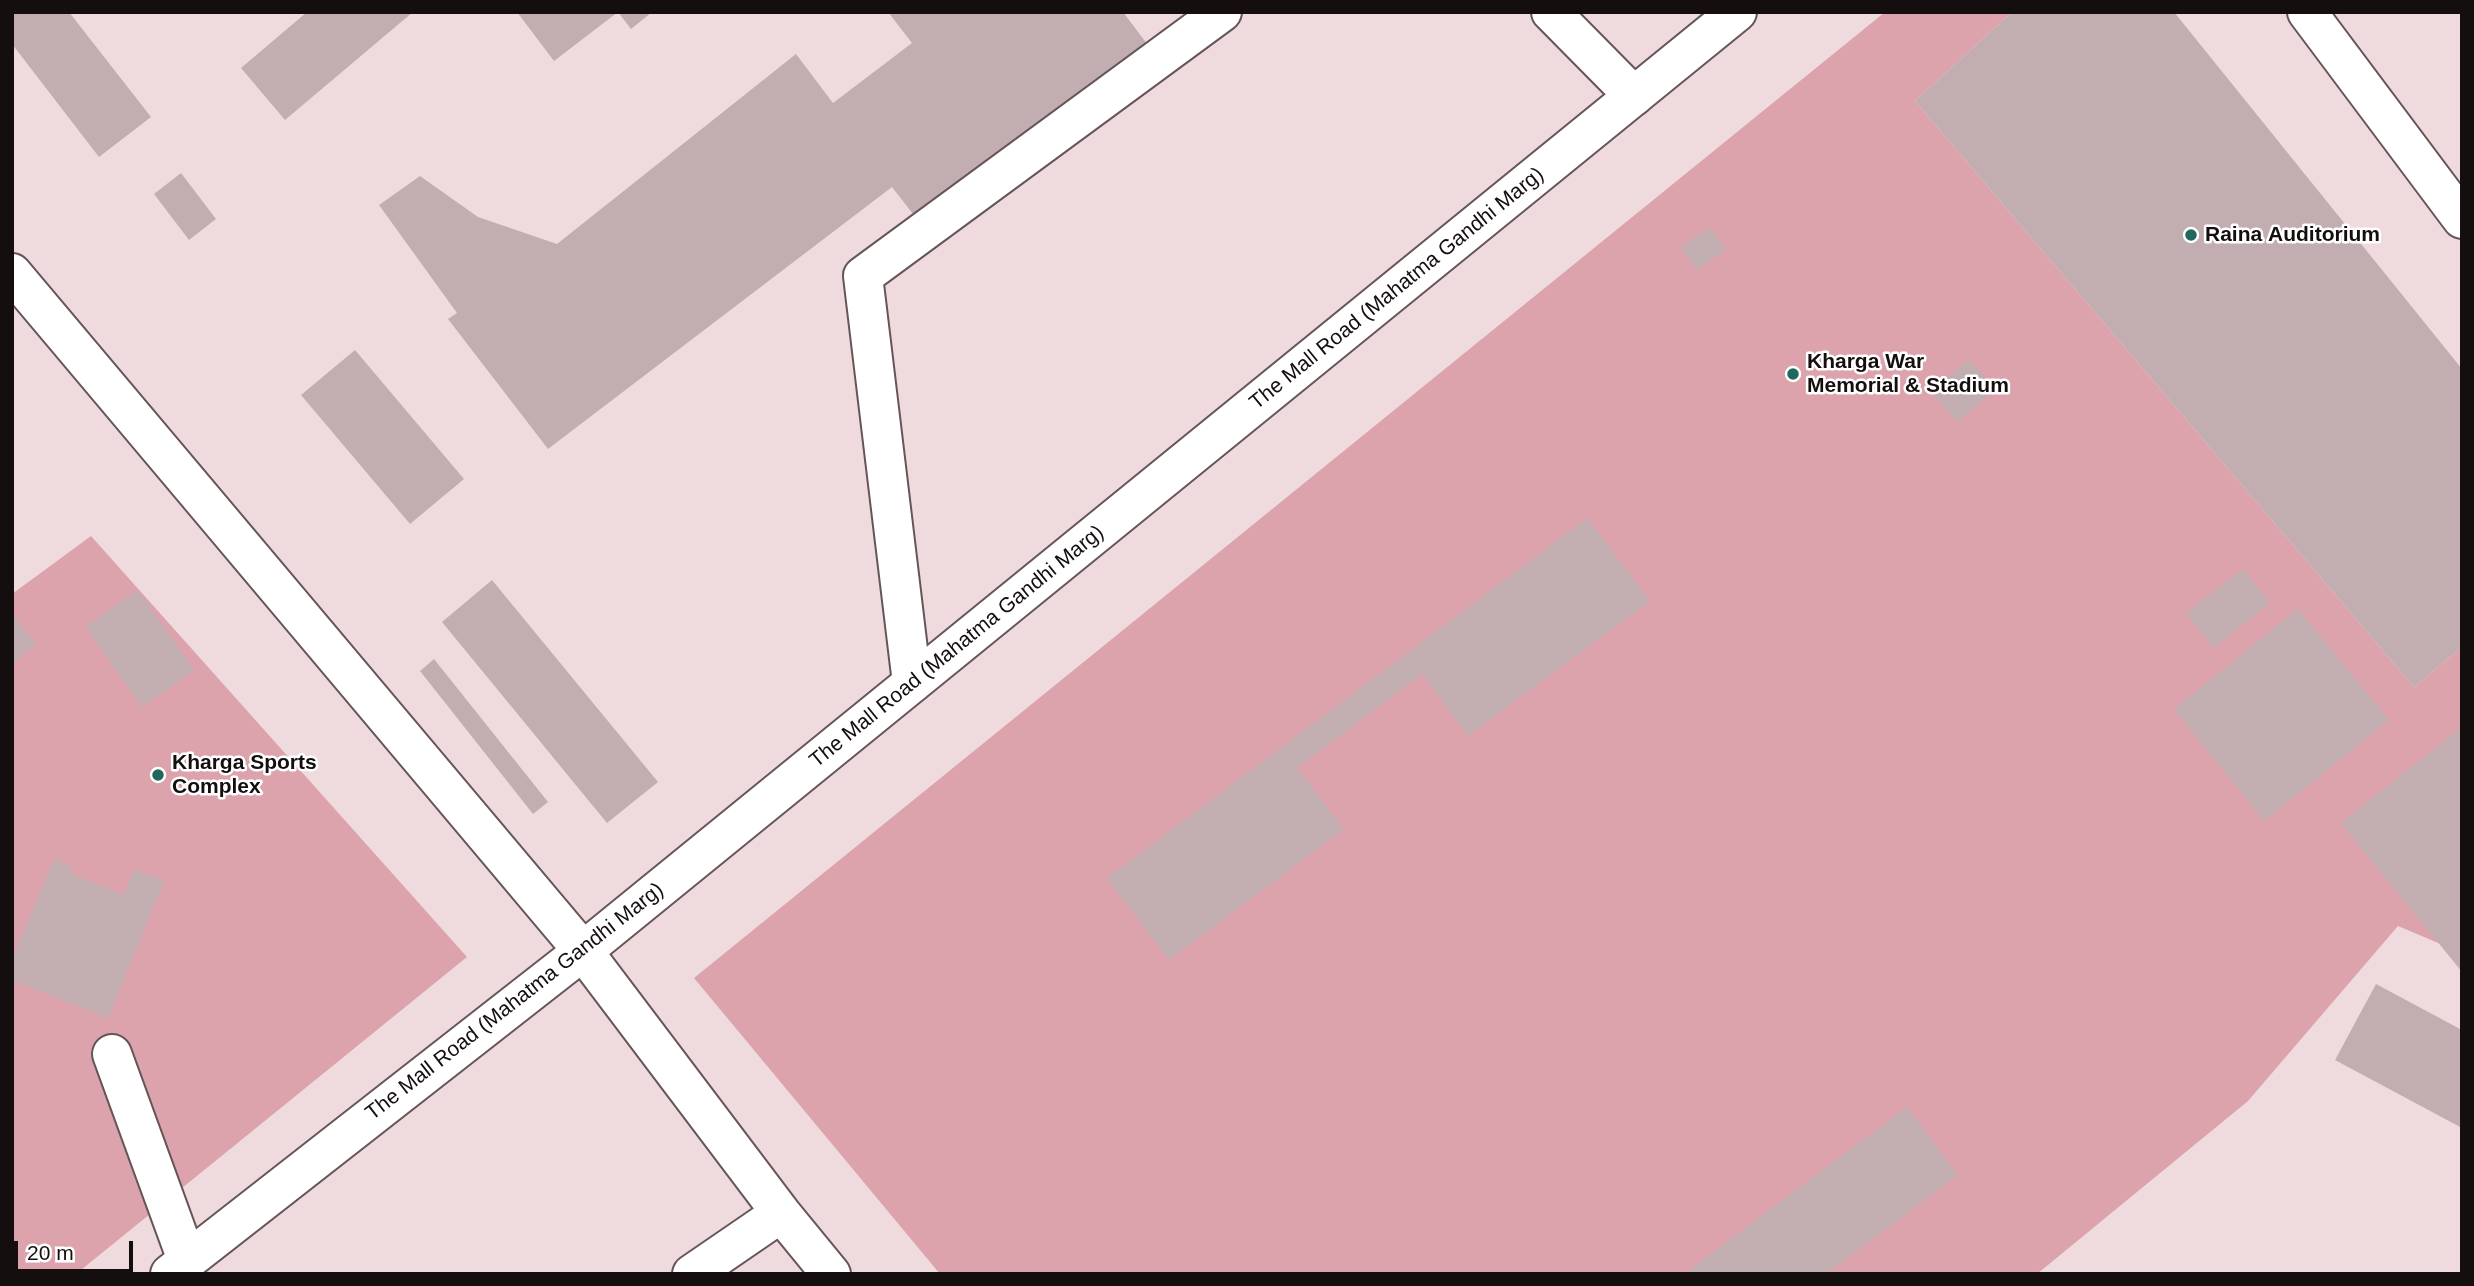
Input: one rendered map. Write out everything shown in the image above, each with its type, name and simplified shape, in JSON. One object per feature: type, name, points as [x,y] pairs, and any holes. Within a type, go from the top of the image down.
[{"type":"street","points":[[912,683],[863,276],[1222,12]]},
{"type":"street","points":[[1551,12],[1634,96]]},
{"type":"street","name":"The Mall Road (Mahatma Gandhi Marg)","points":[[178,1267],[583,951],[1737,12]]},
{"type":"street","points":[[2307,12],[2462,219]]},
{"type":"street","points":[[12,273],[583,951],[781,1213],[831,1274]]},
{"type":"street","points":[[112,1054],[178,1267]]},
{"type":"street","points":[[692,1274],[781,1213]]},
{"type":"shaded area","name":"Kharga War Memorial & Stadium","points":[[1885,12],[2012,12],[1915,101],[2414,687],[2462,647],[2462,953],[2398,926],[2248,1101],[2037,1274],[940,1274],[694,978]]},
{"type":"shaded area","name":"Kharga Sports Complex","points":[[91,536],[467,957],[76,1274],[12,1274],[12,594]]},
{"type":"building","points":[[12,12],[69,12],[151,117],[99,157],[12,44]]},
{"type":"building","points":[[307,12],[413,12],[285,120],[241,68]]},
{"type":"building","points":[[517,12],[618,12],[554,61]]},
{"type":"building","points":[[618,12],[652,12],[631,29]]},
{"type":"building","points":[[888,12],[1123,12],[1157,57],[927,232],[892,187],[548,449],[448,319],[457,313],[379,205],[420,176],[478,217],[557,244],[796,54],[833,103],[912,43]]},
{"type":"building","name":"Raina Auditorium","points":[[2012,12],[2174,12],[2462,369],[2462,647],[2414,687],[1915,101]]},
{"type":"building","points":[[181,173],[216,219],[189,240],[154,194]]},
{"type":"building","points":[[1710,227],[1726,249],[1697,270],[1681,247]]},
{"type":"building","points":[[355,350],[464,479],[410,524],[301,395]]},
{"type":"building","points":[[1969,359],[1996,389],[1957,422],[1931,391]]},
{"type":"building","points":[[1587,518],[1650,601],[1468,736],[1422,674],[1297,768],[1344,829],[1169,960],[1107,878]]},
{"type":"building","points":[[2243,569],[2270,603],[2214,648],[2186,613]]},
{"type":"building","points":[[492,580],[658,782],[607,823],[442,622]]},
{"type":"building","points":[[138,590],[194,670],[142,707],[85,626]]},
{"type":"building","points":[[2298,609],[2389,720],[2264,821],[2174,709]]},
{"type":"building","points":[[12,614],[36,644],[12,664]]},
{"type":"building","points":[[434,659],[548,802],[533,814],[420,671]]},
{"type":"building","points":[[2462,727],[2462,972],[2341,823]]},
{"type":"building","points":[[54,859],[72,866],[69,873],[124,895],[134,869],[164,881],[108,1018],[12,980],[12,960]]},
{"type":"building","points":[[2376,984],[2462,1030],[2462,1128],[2335,1060]]},
{"type":"building","points":[[1907,1107],[1958,1175],[1826,1274],[1684,1274]]},
{"type":"place","name":"Raina Auditorium","points":[[2191,235]]},
{"type":"place","name":"Kharga War Memorial & Stadium","points":[[1793,374]]},
{"type":"place","name":"Kharga Sports Complex","points":[[158,775]]}]
